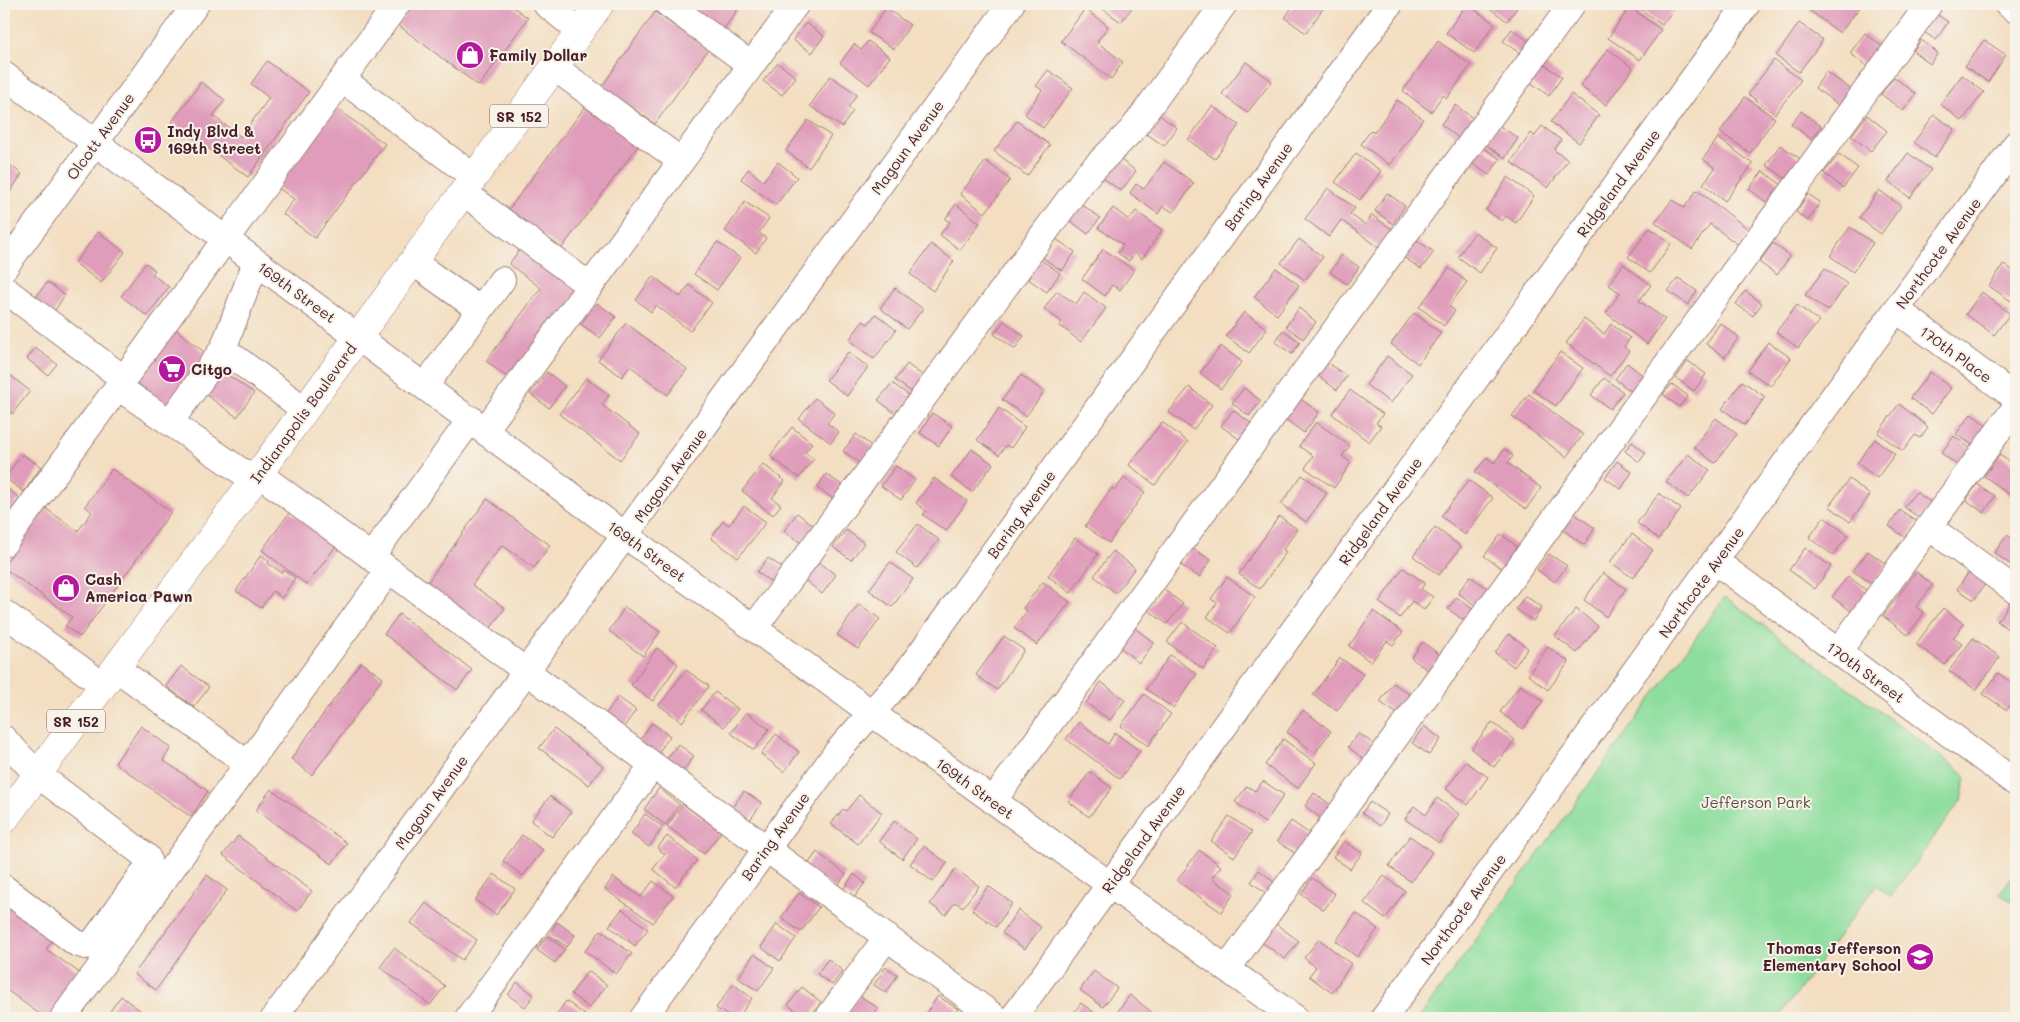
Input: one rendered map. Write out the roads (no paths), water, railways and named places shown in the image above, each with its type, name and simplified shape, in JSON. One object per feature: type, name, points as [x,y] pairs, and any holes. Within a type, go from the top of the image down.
[{"type":"main road","name":"Indianapolis Boulevard","points":[[4,820],[600,4]]},
{"type":"street","name":"Olcott Avenue","points":[[4,268],[196,4]]},
{"type":"street","points":[[4,543],[227,240],[397,4]]},
{"type":"street","points":[[546,4],[580,30]]},
{"type":"street","points":[[668,4],[751,64]]},
{"type":"street","points":[[63,1018],[248,764],[380,564],[478,425],[590,286],[796,4]]},
{"type":"street","name":"Magoun Avenue","points":[[274,1018],[1011,4]]},
{"type":"street","points":[[754,628],[1087,175],[1132,130],[1224,4]]},
{"type":"street","name":"Baring Avenue","points":[[643,1018],[836,752],[909,668],[1390,4]]},
{"type":"street","points":[[993,801],[1572,4]]},
{"type":"street","points":[[1228,970],[1929,4]]},
{"type":"street","points":[[2008,4],[2016,10]]},
{"type":"street","name":"Ridgeland Avenue","points":[[1013,1018],[1741,6]]},
{"type":"street","points":[[554,67],[682,161]]},
{"type":"street","name":"169th Street","points":[[4,75],[626,536],[1296,1018]]},
{"type":"street","points":[[343,80],[590,286]]},
{"type":"street","name":"Northcote Avenue","points":[[1384,1018],[2016,144]]},
{"type":"street","points":[[170,422],[222,349],[256,262]]},
{"type":"street","points":[[413,262],[480,310]]},
{"type":"street","points":[[425,386],[502,280]]},
{"type":"street","points":[[4,289],[170,422],[256,477],[380,564],[996,1018]]},
{"type":"street","name":"170th Place","points":[[1896,310],[2016,398]]},
{"type":"street","points":[[222,349],[305,410]]},
{"type":"street","points":[[1838,652],[2016,407]]},
{"type":"street","points":[[1929,527],[2016,591]]},
{"type":"street","name":"170th Street","points":[[1716,561],[2016,783]]},
{"type":"street","points":[[4,613],[109,676],[248,764]]},
{"type":"street","points":[[4,739],[37,774],[147,857],[149,865],[92,944],[86,946],[76,943],[4,888]]},
{"type":"street","points":[[468,1018],[653,765]]},
{"type":"street","points":[[828,1018],[887,937]]},
{"type":"place","name":"Family Dollar","points":[[470,55]]},
{"type":"place","name":"Indy Blvd & 169th Street","points":[[148,140]]},
{"type":"place","name":"Citgo","points":[[172,369]]},
{"type":"place","name":"Cash America Pawn","points":[[66,588]]},
{"type":"place","name":"Thomas Jefferson Elementary School","points":[[1920,957]]},
{"type":"park label","name":"Jefferson Park","points":[[1756,802]]}]
